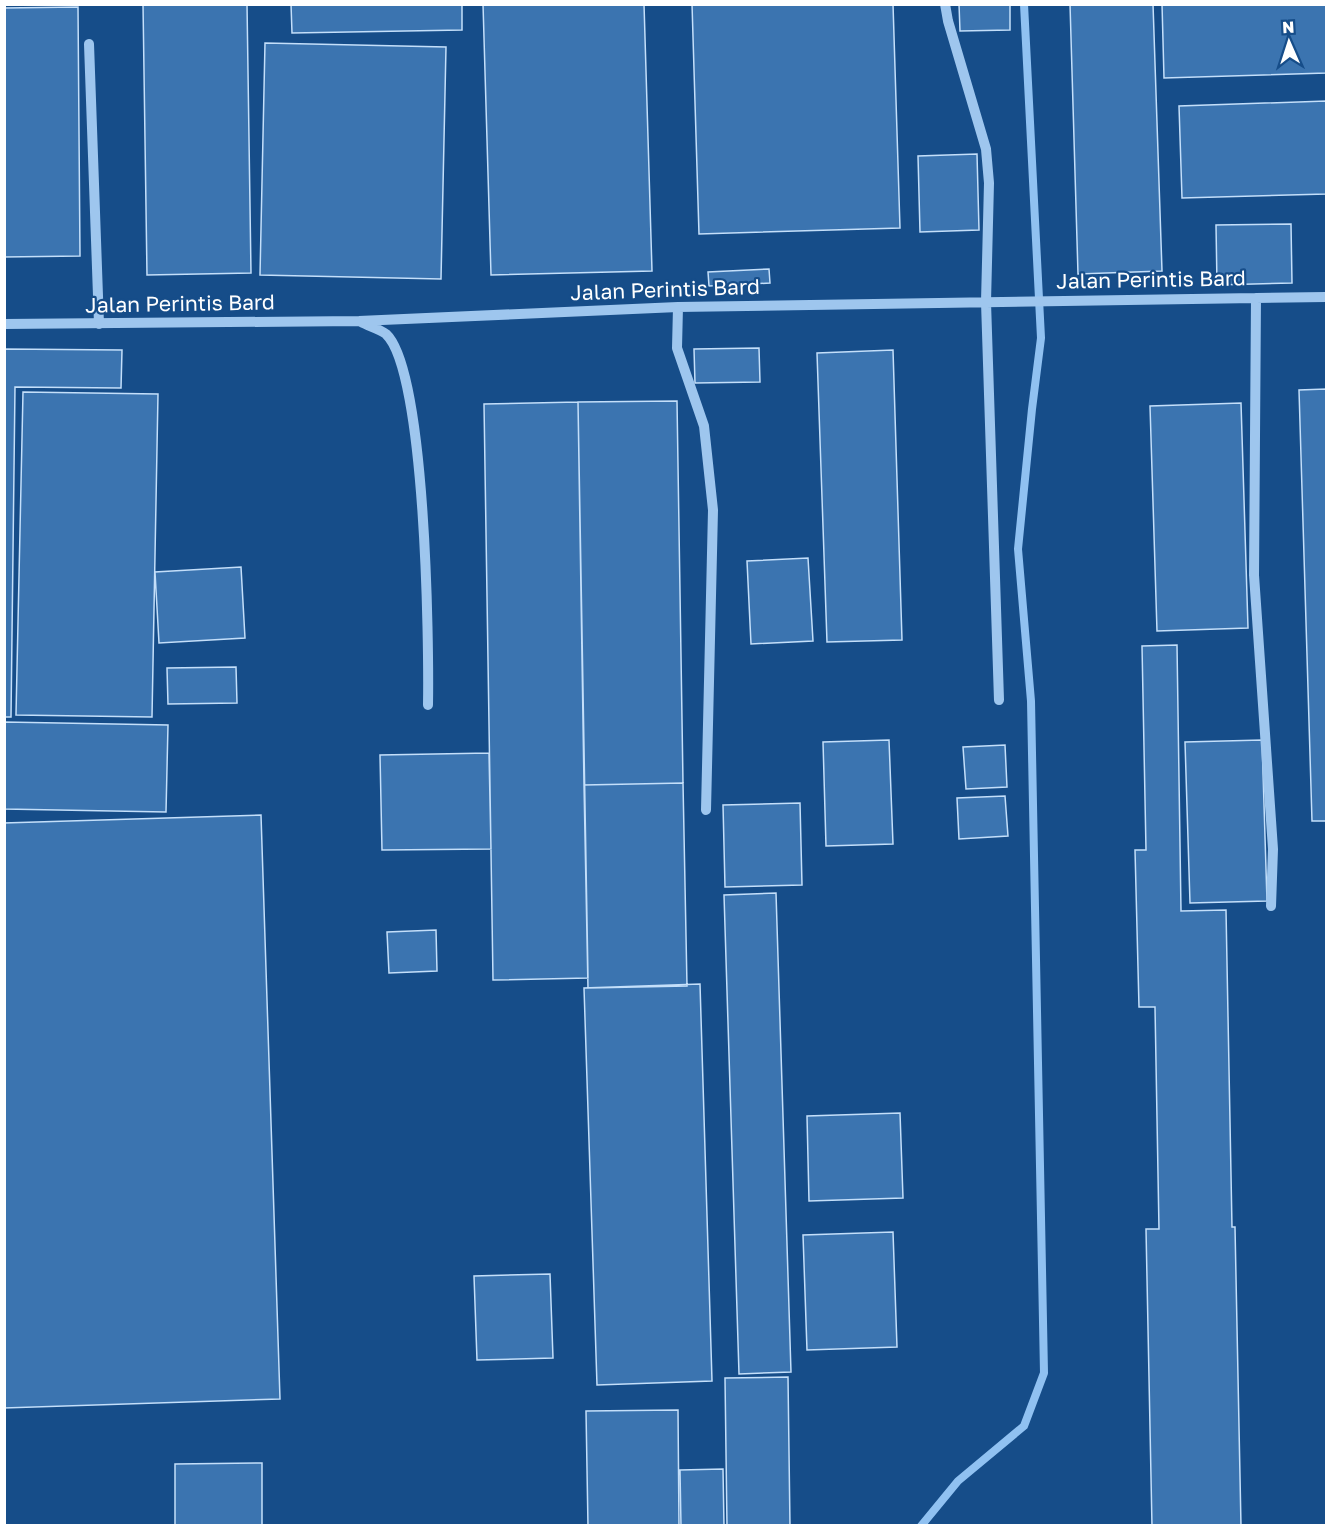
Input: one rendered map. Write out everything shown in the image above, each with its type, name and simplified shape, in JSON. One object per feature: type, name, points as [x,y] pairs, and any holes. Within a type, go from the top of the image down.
[{"type":"street","points":[[945,4],[986,149],[988,183],[986,302],[999,700]]},
{"type":"street","points":[[89,44],[99,324]]},
{"type":"street","name":"Jalan Perintis Bard","points":[[4,324],[359,321],[678,307],[1326,297]]},
{"type":"street","points":[[1256,298],[1254,575],[1273,849],[1271,906]]},
{"type":"street","points":[[678,307],[677,348],[704,426],[713,510],[706,810]]},
{"type":"street","points":[[359,321],[386,334],[399,356],[408,393],[420,481],[429,649],[428,705]]},
{"type":"building","points":[[143,4],[247,4],[251,273],[147,275]]},
{"type":"building","points":[[291,4],[462,4],[462,30],[292,33]]},
{"type":"building","points":[[483,4],[644,4],[652,271],[491,275]]},
{"type":"building","points":[[692,4],[893,4],[900,228],[699,234]]},
{"type":"building","points":[[959,4],[1010,4],[1010,30],[960,31]]},
{"type":"building","points":[[1070,4],[1153,4],[1162,271],[1078,274]]},
{"type":"building","points":[[1162,4],[1326,4],[1326,73],[1164,78]]},
{"type":"building","points":[[78,7],[80,256],[4,257],[4,8]]},
{"type":"building","points":[[265,43],[446,47],[441,279],[260,275]]},
{"type":"building","points":[[1326,101],[1326,194],[1182,198],[1179,106]]},
{"type":"building","points":[[977,154],[979,230],[920,232],[918,156]]},
{"type":"building","points":[[1291,224],[1292,283],[1217,285],[1216,225]]},
{"type":"building","points":[[769,269],[770,283],[709,286],[708,272]]},
{"type":"building","points":[[759,348],[760,382],[695,383],[694,349]]},
{"type":"building","points":[[4,349],[122,350],[121,388],[15,387],[11,717],[4,717]]},
{"type":"building","points":[[893,350],[902,640],[827,642],[817,353]]},
{"type":"building","points":[[1326,389],[1326,821],[1312,821],[1299,390]]},
{"type":"building","points":[[23,392],[158,394],[152,717],[16,715]]},
{"type":"building","points":[[677,401],[683,783],[584,785],[578,402]]},
{"type":"building","points":[[578,402],[588,978],[493,980],[484,404]]},
{"type":"building","points":[[1241,403],[1248,628],[1157,631],[1150,406]]},
{"type":"building","points":[[808,558],[813,641],[751,644],[747,561]]},
{"type":"building","points":[[241,567],[245,638],[159,643],[155,572]]},
{"type":"building","points":[[1177,645],[1181,911],[1226,910],[1241,1526],[1152,1526],[1146,1229],[1159,1229],[1155,1007],[1139,1007],[1135,850],[1146,850],[1142,646]]},
{"type":"building","points":[[236,667],[237,703],[168,704],[167,668]]},
{"type":"building","points":[[4,722],[168,725],[166,812],[4,809]]},
{"type":"building","points":[[889,740],[893,844],[826,846],[823,742]]},
{"type":"building","points":[[1262,740],[1267,901],[1190,903],[1185,742]]},
{"type":"building","points":[[1005,745],[1007,787],[966,789],[963,747]]},
{"type":"building","points":[[489,753],[491,849],[382,850],[380,755]]},
{"type":"building","points":[[683,783],[687,986],[588,988],[584,785]]},
{"type":"building","points":[[1005,796],[1008,836],[959,839],[957,798]]},
{"type":"building","points":[[800,803],[802,885],[725,887],[723,805]]},
{"type":"building","points":[[261,815],[280,1399],[4,1408],[4,823]]},
{"type":"building","points":[[776,893],[791,1372],[739,1374],[724,895]]},
{"type":"building","points":[[436,930],[437,971],[389,973],[387,932]]},
{"type":"building","points":[[700,984],[712,1381],[597,1385],[584,988]]},
{"type":"building","points":[[900,1113],[903,1198],[809,1201],[807,1116]]},
{"type":"building","points":[[893,1232],[897,1347],[807,1350],[803,1235]]},
{"type":"building","points":[[550,1274],[553,1358],[477,1360],[474,1276]]},
{"type":"building","points":[[788,1377],[790,1526],[727,1526],[725,1378]]},
{"type":"building","points":[[678,1410],[679,1526],[588,1526],[586,1411]]},
{"type":"building","points":[[262,1463],[262,1526],[175,1526],[175,1464]]},
{"type":"building","points":[[723,1469],[724,1526],[681,1526],[680,1470]]},
{"type":"waterway","points":[[921,1526],[958,1481],[1024,1426],[1044,1373],[1031,701],[1018,549],[1041,338],[1024,4]]}]
